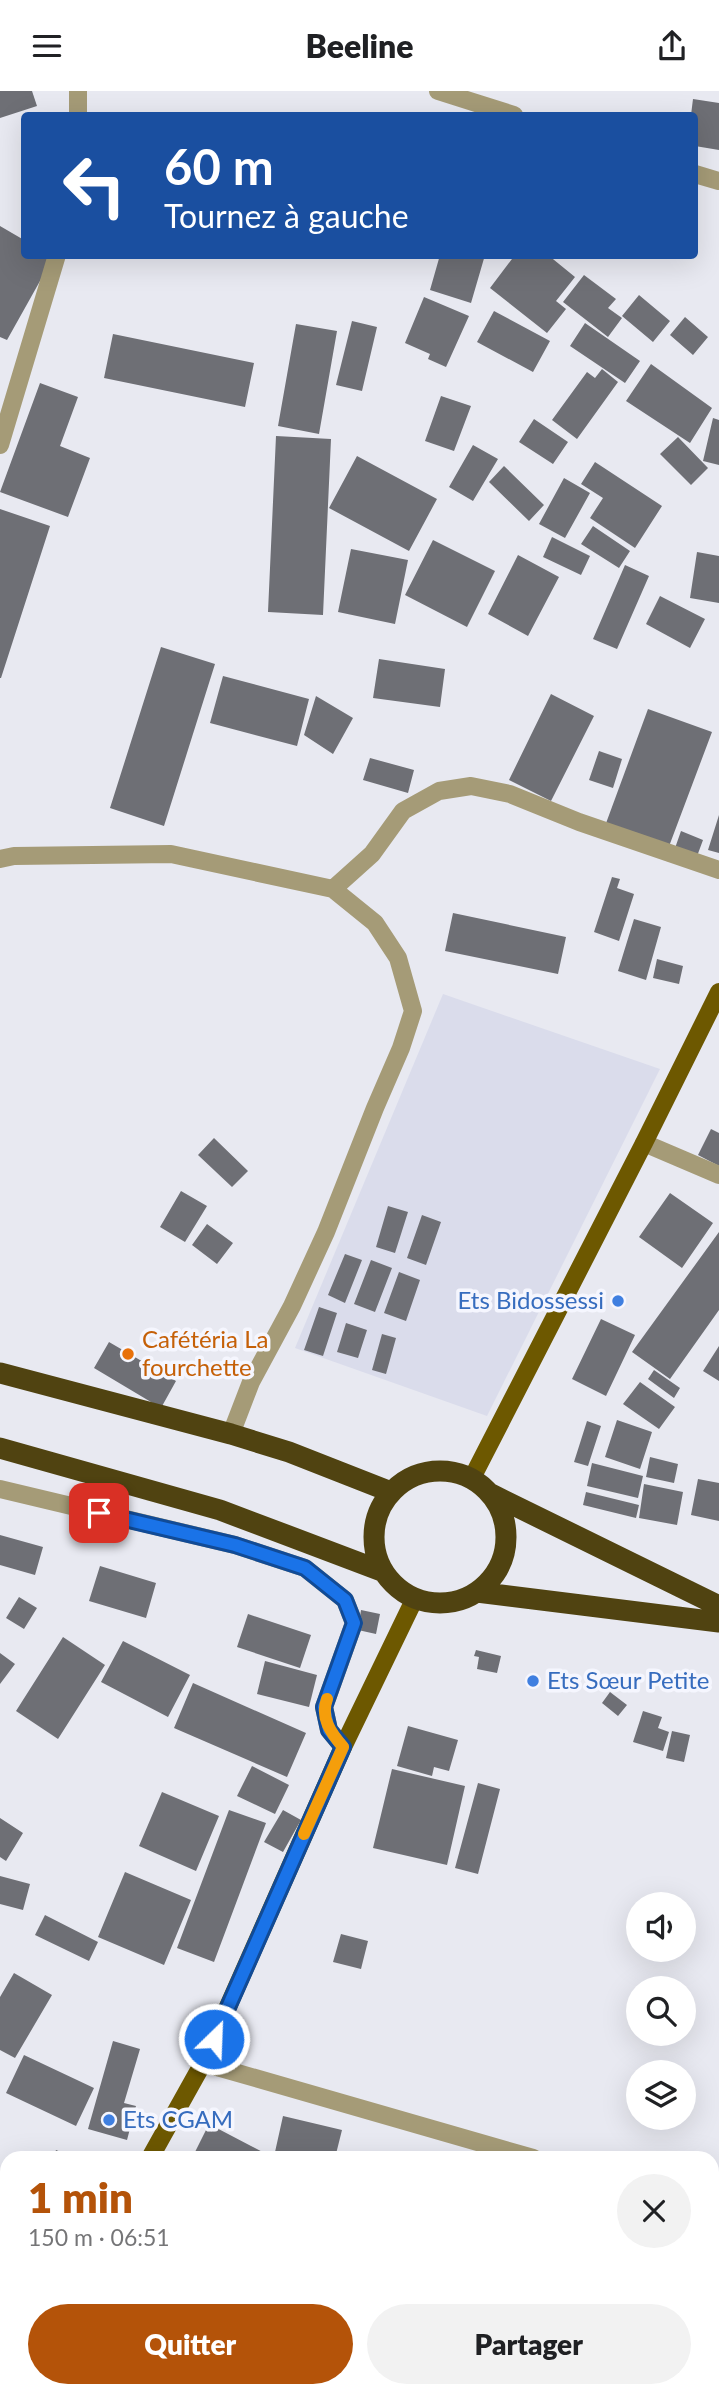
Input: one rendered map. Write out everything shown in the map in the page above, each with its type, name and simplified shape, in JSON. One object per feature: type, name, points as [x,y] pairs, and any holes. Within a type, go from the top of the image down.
[{"type":"highway","points":[[0,1373],[231,1434],[289,1452],[391,1492]]},
{"type":"highway","points":[[0,1448],[220,1510],[384,1572],[406,1594],[429,1603],[454,1602],[477,1592],[496,1572],[506,1546],[504,1519],[492,1494]]},
{"type":"highway","points":[[384,1572],[374,1545],[377,1517],[391,1492],[415,1475],[444,1470],[472,1478],[492,1494],[719,1607]]},
{"type":"highway","points":[[477,1592],[719,1622]]},
{"type":"main road","points":[[472,1478],[645,1143],[719,992]]},
{"type":"main road","points":[[154,2151],[203,2063],[343,1747],[415,1598]]},
{"type":"street","points":[[78,91],[78,112]]},
{"type":"street","points":[[438,91],[504,112]]},
{"type":"street","points":[[698,175],[719,181]]},
{"type":"street","points":[[0,445],[4,422],[56,259]]},
{"type":"street","points":[[333,889],[372,854],[403,810],[439,791],[471,786],[510,794],[579,822],[719,870]]},
{"type":"street","points":[[0,859],[14,856],[171,854],[333,889],[375,923],[398,958],[412,1011],[401,1048],[326,1231],[292,1306],[251,1382],[231,1434]]},
{"type":"street","points":[[645,1143],[719,1175]]},
{"type":"street","points":[[0,1489],[235,1545],[305,1568],[345,1600],[354,1623],[324,1707],[329,1730],[343,1747]]},
{"type":"street","points":[[203,2063],[509,2151]]},
{"type":"shaded area","points":[[443,994],[660,1069],[487,1416],[295,1348]]},
{"type":"building","points":[[0,91],[32,91],[37,106],[0,118]]},
{"type":"building","points":[[693,99],[719,103],[719,150],[698,146],[698,112],[691,112]]},
{"type":"building","points":[[0,226],[21,238],[21,259],[52,259],[7,340],[0,337]]},
{"type":"building","points":[[439,259],[484,259],[471,303],[430,290]]},
{"type":"building","points":[[512,259],[553,259],[575,277],[556,301],[566,309],[547,333],[490,288]]},
{"type":"building","points":[[584,275],[616,299],[608,308],[622,318],[608,337],[563,302]]},
{"type":"building","points":[[639,295],[670,321],[653,342],[622,316]]},
{"type":"building","points":[[424,297],[469,316],[446,367],[428,359],[430,354],[405,343]]},
{"type":"building","points":[[494,311],[550,341],[533,372],[477,342]]},
{"type":"building","points":[[685,317],[708,337],[693,355],[670,335]]},
{"type":"building","points":[[352,321],[377,327],[362,391],[336,385]]},
{"type":"building","points":[[585,323],[640,361],[625,383],[570,346]]},
{"type":"building","points":[[296,324],[337,331],[319,434],[278,426]]},
{"type":"building","points":[[113,334],[254,363],[245,407],[104,378]]},
{"type":"building","points":[[651,364],[712,408],[690,443],[626,401]]},
{"type":"building","points":[[602,369],[618,382],[577,439],[552,420],[587,372],[595,378]]},
{"type":"building","points":[[40,383],[78,397],[60,446],[90,458],[68,517],[0,492]]},
{"type":"building","points":[[441,396],[471,406],[454,451],[425,441]]},
{"type":"building","points":[[713,418],[719,420],[719,465],[703,461]]},
{"type":"building","points":[[534,419],[568,442],[553,464],[519,442]]},
{"type":"building","points":[[276,436],[331,439],[323,615],[268,612]]},
{"type":"building","points":[[678,437],[708,468],[691,485],[660,454]]},
{"type":"building","points":[[473,445],[498,459],[473,501],[449,487]]},
{"type":"building","points":[[357,456],[437,499],[409,551],[329,508]]},
{"type":"building","points":[[595,462],[662,506],[635,548],[590,518],[603,498],[581,484]]},
{"type":"building","points":[[504,466],[544,505],[529,521],[489,482]]},
{"type":"building","points":[[564,478],[590,493],[565,538],[539,524]]},
{"type":"building","points":[[0,509],[50,526],[1,678],[0,678]]},
{"type":"building","points":[[593,526],[630,551],[619,568],[581,544]]},
{"type":"building","points":[[552,537],[590,556],[581,575],[543,557]]},
{"type":"building","points":[[433,540],[495,571],[467,627],[405,595]]},
{"type":"building","points":[[351,549],[408,560],[395,624],[338,612]]},
{"type":"building","points":[[697,552],[719,556],[719,603],[690,598]]},
{"type":"building","points":[[518,555],[559,577],[528,636],[488,614]]},
{"type":"building","points":[[625,565],[649,576],[617,649],[593,639]]},
{"type":"building","points":[[660,596],[705,619],[690,648],[646,624]]},
{"type":"building","points":[[161,647],[215,664],[164,826],[110,808]]},
{"type":"building","points":[[379,659],[445,669],[440,707],[373,698]]},
{"type":"building","points":[[223,676],[309,699],[297,746],[210,723]]},
{"type":"building","points":[[551,694],[594,716],[551,801],[509,780]]},
{"type":"building","points":[[316,696],[353,718],[333,754],[304,735]]},
{"type":"building","points":[[648,709],[712,732],[668,849],[605,826]]},
{"type":"building","points":[[599,751],[622,759],[613,788],[589,780]]},
{"type":"building","points":[[370,758],[414,770],[408,793],[363,780]]},
{"type":"building","points":[[719,815],[719,853],[708,850]]},
{"type":"building","points":[[681,831],[703,840],[696,859],[674,851]]},
{"type":"building","points":[[612,877],[620,879],[617,888],[634,894],[619,941],[594,932]]},
{"type":"building","points":[[453,913],[566,937],[558,974],[445,951]]},
{"type":"building","points":[[634,919],[661,927],[646,980],[618,971]]},
{"type":"building","points":[[657,959],[683,966],[679,984],[653,978]]},
{"type":"building","points":[[711,1129],[719,1133],[719,1166],[698,1155]]},
{"type":"building","points":[[214,1138],[248,1171],[232,1187],[198,1155]]},
{"type":"building","points":[[181,1191],[207,1206],[185,1242],[160,1227]]},
{"type":"building","points":[[670,1193],[713,1223],[682,1268],[639,1237]]},
{"type":"building","points":[[388,1206],[408,1212],[395,1253],[376,1247]]},
{"type":"building","points":[[422,1215],[441,1222],[426,1265],[407,1258]]},
{"type":"building","points":[[207,1224],[233,1243],[217,1264],[192,1245]]},
{"type":"building","points":[[719,1232],[719,1310],[670,1379],[632,1352]]},
{"type":"building","points":[[345,1254],[362,1260],[345,1303],[328,1295]]},
{"type":"building","points":[[371,1260],[392,1268],[375,1312],[354,1304]]},
{"type":"building","points":[[399,1272],[420,1280],[406,1321],[384,1313]]},
{"type":"building","points":[[319,1307],[337,1313],[323,1356],[304,1350]]},
{"type":"building","points":[[601,1319],[635,1335],[606,1396],[572,1379]]},
{"type":"building","points":[[346,1323],[367,1330],[358,1358],[337,1352]]},
{"type":"building","points":[[382,1334],[396,1338],[386,1374],[372,1370]]},
{"type":"building","points":[[109,1342],[176,1381],[161,1408],[94,1368]]},
{"type":"building","points":[[719,1346],[719,1381],[703,1371]]},
{"type":"building","points":[[654,1370],[680,1388],[674,1398],[648,1379]]},
{"type":"building","points":[[640,1382],[675,1407],[659,1429],[623,1404]]},
{"type":"building","points":[[617,1420],[652,1432],[640,1469],[605,1457]]},
{"type":"building","points":[[587,1421],[601,1426],[588,1466],[574,1462]]},
{"type":"building","points":[[650,1457],[678,1464],[674,1483],[646,1477]]},
{"type":"building","points":[[592,1463],[643,1476],[638,1498],[587,1486]]},
{"type":"building","points":[[698,1479],[719,1483],[719,1521],[691,1515]]},
{"type":"building","points":[[644,1484],[683,1492],[677,1525],[639,1518]]},
{"type":"building","points":[[586,1492],[639,1505],[636,1518],[583,1505]]},
{"type":"building","points":[[0,1535],[43,1547],[35,1575],[0,1565]]},
{"type":"building","points":[[100,1566],[156,1583],[146,1618],[89,1601]]},
{"type":"building","points":[[19,1597],[37,1608],[24,1629],[6,1618]]},
{"type":"building","points":[[361,1610],[380,1614],[376,1634],[358,1630]]},
{"type":"building","points":[[248,1614],[311,1635],[300,1668],[237,1647]]},
{"type":"building","points":[[63,1637],[105,1665],[58,1739],[16,1711]]},
{"type":"building","points":[[123,1641],[190,1675],[168,1717],[101,1682]]},
{"type":"building","points":[[476,1650],[501,1656],[497,1673],[477,1669],[479,1657],[474,1656]]},
{"type":"building","points":[[0,1653],[15,1664],[0,1684]]},
{"type":"building","points":[[265,1661],[317,1675],[309,1707],[257,1694]]},
{"type":"building","points":[[193,1683],[306,1733],[287,1777],[174,1728]]},
{"type":"building","points":[[610,1692],[627,1705],[618,1716],[602,1703]]},
{"type":"building","points":[[643,1711],[662,1717],[658,1728],[669,1732],[663,1751],[633,1742]]},
{"type":"building","points":[[408,1726],[458,1740],[449,1771],[434,1767],[432,1776],[397,1766]]},
{"type":"building","points":[[672,1731],[690,1735],[684,1762],[666,1758]]},
{"type":"building","points":[[252,1766],[289,1785],[275,1814],[237,1796]]},
{"type":"building","points":[[392,1769],[465,1786],[447,1865],[373,1848]]},
{"type":"building","points":[[478,1783],[500,1789],[478,1874],[455,1868]]},
{"type":"building","points":[[162,1792],[219,1816],[196,1871],[139,1846]]},
{"type":"building","points":[[229,1810],[266,1823],[214,1962],[177,1948]]},
{"type":"building","points":[[283,1810],[301,1820],[283,1852],[264,1842]]},
{"type":"building","points":[[0,1818],[23,1833],[6,1861],[0,1857]]},
{"type":"building","points":[[125,1872],[191,1900],[164,1965],[98,1937]]},
{"type":"building","points":[[0,1876],[30,1884],[23,1910],[0,1904]]},
{"type":"building","points":[[45,1915],[98,1942],[89,1961],[35,1935]]},
{"type":"building","points":[[341,1934],[368,1941],[361,1969],[333,1962]]},
{"type":"building","points":[[14,1973],[52,1995],[15,2058],[0,2050],[0,1997]]},
{"type":"building","points":[[113,2041],[140,2049],[124,2103],[136,2106],[127,2140],[88,2129]]},
{"type":"building","points":[[24,2055],[94,2088],[76,2126],[6,2093]]},
{"type":"building","points":[[283,2116],[342,2130],[337,2151],[275,2151]]},
{"type":"building","points":[[209,2124],[261,2151],[196,2151]]},
{"type":"slow traffic","points":[[304,1834],[343,1747],[329,1730],[324,1707],[327,1699]]},
{"type":"place","name":"Ets Bidossessi","points":[[618,1301]]},
{"type":"place","name":"Cafétéria La fourchette","points":[[128,1354]]},
{"type":"place","name":"Ets Sœur Petite","points":[[533,1681]]},
{"type":"place","name":"Ets CGAM","points":[[109,2120]]},
{"type":"route","points":[[99,1513],[235,1545],[305,1568],[345,1600],[354,1623],[324,1707],[329,1730],[343,1747],[214,2039]]}]
